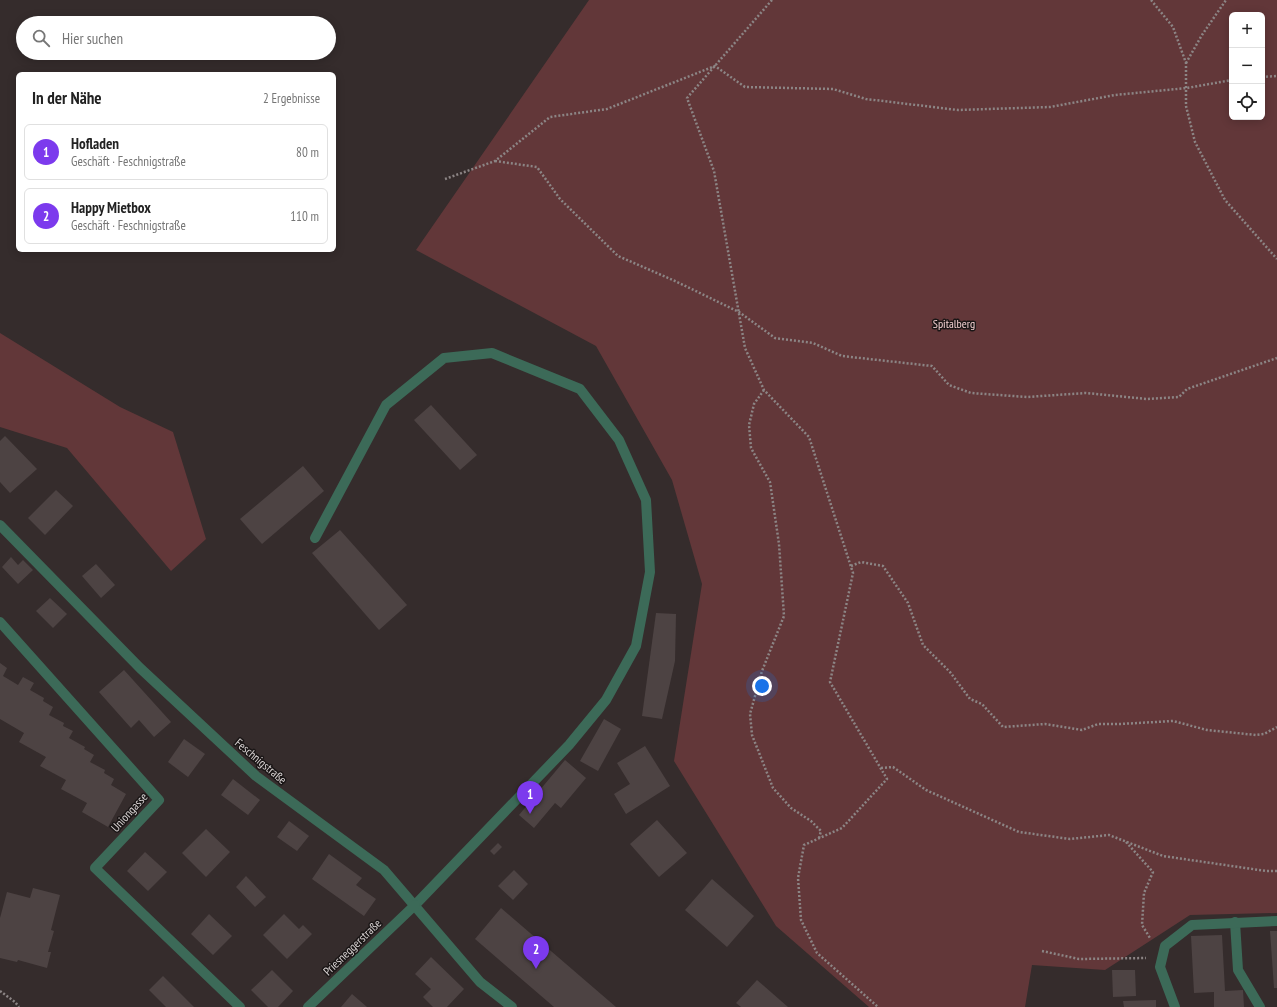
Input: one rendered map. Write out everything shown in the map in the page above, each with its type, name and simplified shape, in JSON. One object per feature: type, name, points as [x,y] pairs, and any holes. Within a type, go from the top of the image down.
[{"type":"street","name":"Priesneggerstraße","points":[[308,1007],[415,905],[569,745],[606,700],[636,646],[650,572],[646,500],[619,440],[580,389],[492,352],[444,358],[386,405],[315,538]]},
{"type":"street","name":"Feschnigstraße","points":[[0,525],[140,668],[256,776],[384,870],[480,982],[512,1007]]},
{"type":"street","name":"Uniongasse","points":[[0,622],[159,800],[94,868],[240,1007]]},
{"type":"street","points":[[1175,1007],[1160,967],[1165,946],[1192,925],[1277,921]]},
{"type":"street","points":[[1235,922],[1238,970],[1260,1007]]},
{"type":"path","points":[[772,0],[687,98],[714,171],[745,348],[764,390],[809,437],[853,573],[830,682],[882,768],[887,779],[842,828],[804,845],[798,878],[801,920],[817,953],[878,1007]]},
{"type":"path","points":[[1151,0],[1172,27],[1186,63],[1186,106],[1194,142],[1225,200],[1277,259]]},
{"type":"path","points":[[1186,63],[1202,35],[1226,0]]},
{"type":"path","points":[[715,66],[745,87],[833,89],[866,99],[958,110],[1050,107],[1115,95],[1187,88],[1229,81]]},
{"type":"path","points":[[445,179],[495,161],[550,117],[607,109],[715,66]]},
{"type":"path","points":[[1265,76],[1277,76]]},
{"type":"path","points":[[495,161],[537,167],[560,199],[618,256],[675,281],[739,312],[775,338],[813,343],[842,356],[932,366],[949,385],[971,393],[1027,397],[1086,393],[1147,400],[1179,397],[1187,389],[1277,358]]},
{"type":"path","points":[[764,390],[754,404],[749,425],[751,448],[770,482],[779,544],[784,616],[762,671],[750,714],[752,735],[773,788],[791,808],[811,821],[821,831],[819,838]]},
{"type":"path","points":[[850,566],[861,562],[883,566],[908,603],[923,645],[950,672],[970,699],[982,704],[1003,727],[1046,724],[1082,730],[1098,724],[1173,720],[1207,730],[1256,735],[1264,734],[1277,727]]},
{"type":"path","points":[[882,768],[893,767],[926,790],[1019,832],[1070,839],[1109,835],[1163,856],[1266,871],[1277,871]]},
{"type":"path","points":[[1126,842],[1153,872],[1144,893],[1142,925],[1162,957]]},
{"type":"path","points":[[1042,951],[1079,959],[1162,957]]},
{"type":"path","points":[[0,991],[15,1002],[19,1007]]},
{"type":"green space","name":"Spitalberg","points":[[589,0],[1277,0],[1277,913],[1190,915],[1105,970],[1032,965],[1025,1007],[869,1007],[776,926],[674,761],[702,584],[672,480],[596,346],[416,250]]},
{"type":"green space","points":[[0,333],[120,407],[173,432],[206,539],[171,571],[67,448],[0,427]]},
{"type":"building","points":[[431,405],[477,455],[460,470],[414,420]]},
{"type":"building","points":[[5,436],[37,469],[10,493],[0,482],[0,441]]},
{"type":"building","points":[[303,466],[324,491],[262,544],[240,519]]},
{"type":"building","points":[[56,490],[73,506],[45,535],[28,518]]},
{"type":"building","points":[[340,530],[407,605],[379,630],[312,553]]},
{"type":"building","points":[[11,557],[18,565],[23,560],[33,570],[18,584],[2,567]]},
{"type":"building","points":[[96,564],[115,585],[101,598],[82,576]]},
{"type":"building","points":[[50,598],[67,614],[53,628],[36,611]]},
{"type":"building","points":[[656,613],[676,614],[675,661],[662,719],[642,716]]},
{"type":"building","points":[[0,663],[7,668],[3,676],[18,685],[23,677],[34,683],[30,690],[44,698],[43,701],[53,707],[49,715],[64,723],[63,726],[73,731],[69,738],[85,747],[84,749],[94,755],[90,762],[105,770],[104,773],[114,779],[111,785],[126,794],[108,827],[82,812],[87,803],[61,789],[66,780],[40,766],[46,757],[19,742],[24,733],[0,719]]},
{"type":"building","points":[[124,670],[171,722],[154,737],[139,720],[131,728],[99,692]]},
{"type":"building","points":[[604,719],[621,729],[598,771],[580,761]]},
{"type":"building","points":[[184,739],[205,754],[188,777],[168,762]]},
{"type":"building","points":[[645,746],[670,786],[626,814],[614,794],[630,784],[617,763]]},
{"type":"building","points":[[565,760],[586,778],[561,808],[555,803],[534,828],[519,815]]},
{"type":"building","points":[[233,779],[260,800],[248,815],[221,795]]},
{"type":"building","points":[[657,820],[687,853],[659,877],[630,844]]},
{"type":"building","points":[[289,821],[309,836],[297,851],[277,837]]},
{"type":"building","points":[[206,829],[230,852],[206,877],[182,853]]},
{"type":"building","points":[[498,843],[502,847],[494,855],[490,851]]},
{"type":"building","points":[[145,852],[167,872],[148,891],[127,871]]},
{"type":"building","points":[[329,854],[362,878],[356,885],[376,899],[364,916],[312,879]]},
{"type":"building","points":[[514,870],[528,884],[513,900],[498,886]]},
{"type":"building","points":[[246,876],[266,897],[255,907],[236,887]]},
{"type":"building","points":[[712,879],[754,916],[727,947],[685,910]]},
{"type":"building","points":[[33,888],[60,895],[51,930],[54,931],[48,952],[51,952],[47,968],[18,960],[17,962],[0,958],[0,918],[7,892],[30,898]]},
{"type":"building","points":[[501,908],[616,1007],[554,1007],[475,939]]},
{"type":"building","points":[[209,914],[232,936],[213,955],[191,934]]},
{"type":"building","points":[[284,914],[299,929],[303,925],[312,934],[287,959],[263,935]]},
{"type":"building","points":[[1270,931],[1277,931],[1277,988],[1274,988]]},
{"type":"building","points":[[1222,935],[1225,991],[1243,990],[1244,1007],[1214,1007],[1214,992],[1194,993],[1191,936]]},
{"type":"building","points":[[431,957],[464,989],[447,1007],[433,1007],[423,997],[431,989],[415,974]]},
{"type":"building","points":[[272,970],[293,991],[278,1007],[268,1007],[251,990]]},
{"type":"building","points":[[1112,970],[1135,970],[1136,996],[1113,997]]},
{"type":"building","points":[[163,976],[194,1007],[166,1007],[149,990]]},
{"type":"building","points":[[757,980],[788,1007],[741,1007],[736,1003]]},
{"type":"building","points":[[352,994],[367,1007],[341,1007]]},
{"type":"building","points":[[1156,1000],[1156,1007],[1124,1007],[1123,1001]]},
{"type":"place","name":"Hofladen","points":[[530,814]]},
{"type":"place","name":"Happy Mietbox","points":[[536,969]]}]
